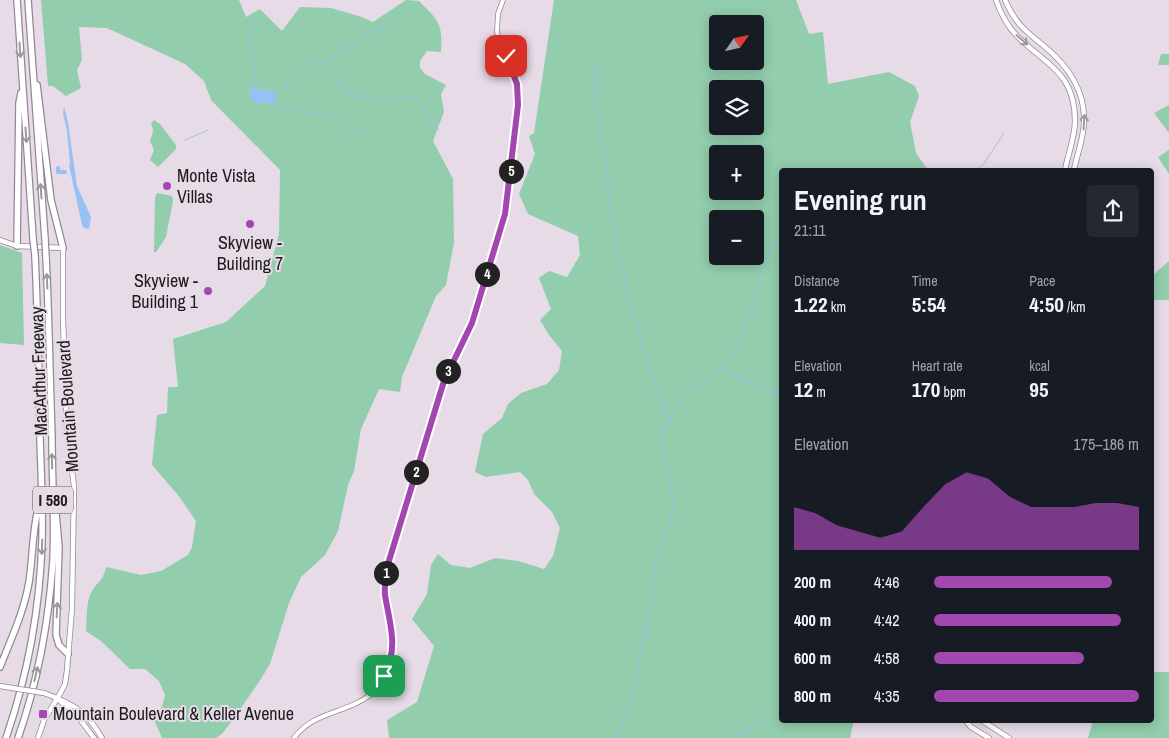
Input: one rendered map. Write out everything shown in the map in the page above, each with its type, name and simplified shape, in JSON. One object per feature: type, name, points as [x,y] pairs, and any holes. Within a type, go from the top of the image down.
[{"type":"highway","name":"MacArthur Freeway","points":[[6,738],[22,686],[35,624],[41,559],[42,498],[34,256],[16,0]]},
{"type":"highway","name":"MacArthur Freeway","points":[[18,738],[38,669],[47,620],[53,560],[46,257],[28,0]]},
{"type":"highway","points":[[30,39],[42,116],[49,190],[63,248]]},
{"type":"highway","points":[[17,246],[18,103],[22,87]]},
{"type":"highway","points":[[0,667],[25,600],[33,558],[37,514],[42,498]]},
{"type":"highway","points":[[53,498],[59,547],[56,636],[59,645],[68,654]]},
{"type":"main road","points":[[996,0],[1002,16],[1011,29],[1055,68],[1070,92],[1074,110],[1075,129],[1065,168]]},
{"type":"main road","points":[[1005,0],[1018,24],[1057,57],[1067,68],[1078,88],[1083,105],[1084,122],[1074,168]]},
{"type":"main road","points":[[0,240],[17,246],[63,248]]},
{"type":"main road","name":"Mountain Boulevard","points":[[38,738],[44,720],[64,684],[72,608],[74,486],[67,430],[63,319],[63,248]]},
{"type":"main road","points":[[0,686],[44,693],[66,701],[77,708],[90,721],[102,738]]},
{"type":"main road","points":[[57,698],[79,718],[94,738]]},
{"type":"main road","points":[[968,723],[989,738]]},
{"type":"main road","points":[[986,723],[1009,738]]},
{"type":"street","points":[[294,738],[309,723],[352,706],[366,698],[379,685],[390,666],[394,644],[385,594],[388,564],[444,381],[472,323],[507,204],[518,95],[513,73],[498,38],[498,14],[503,0]]},
{"type":"green space","points":[[41,0],[239,0],[246,17],[260,9],[282,31],[300,7],[331,8],[373,22],[406,0],[419,1],[435,18],[440,28],[441,52],[427,51],[420,61],[420,68],[425,74],[446,85],[441,94],[444,112],[433,141],[453,179],[454,243],[446,285],[436,296],[402,377],[400,392],[379,389],[361,429],[354,471],[348,485],[338,531],[325,555],[301,577],[289,603],[270,664],[232,721],[222,734],[216,738],[162,738],[153,717],[162,707],[165,695],[159,681],[145,669],[130,669],[101,641],[86,631],[88,605],[90,595],[102,578],[106,567],[141,575],[161,571],[188,555],[192,547],[196,521],[178,495],[152,465],[157,415],[167,413],[168,387],[178,387],[173,339],[226,322],[265,286],[279,234],[280,170],[211,100],[204,81],[185,64],[107,28],[79,27],[82,60],[77,70],[81,88],[66,96],[53,86],[48,86]]},
{"type":"green space","points":[[554,0],[796,0],[809,34],[823,32],[828,84],[889,72],[915,86],[919,96],[910,122],[916,153],[927,168],[779,168],[779,723],[853,723],[850,738],[389,738],[387,720],[417,702],[434,646],[412,619],[427,594],[431,565],[438,554],[451,565],[470,568],[495,558],[518,561],[544,569],[553,556],[560,528],[552,512],[534,494],[528,480],[520,472],[486,477],[475,472],[483,434],[502,418],[508,404],[521,393],[547,384],[559,370],[562,351],[540,320],[551,309],[539,278],[549,271],[567,277],[580,255],[578,236],[528,214],[519,194],[535,154],[529,136],[534,133]]},
{"type":"green space","points":[[1161,54],[1169,54],[1169,65],[1158,65]]},
{"type":"green space","points":[[1169,105],[1169,133],[1154,113]]},
{"type":"green space","points":[[154,120],[160,124],[176,145],[176,149],[158,167],[150,160],[154,150],[150,141],[153,131],[151,124]]},
{"type":"green space","points":[[1169,150],[1169,174],[1158,157]]},
{"type":"green space","points":[[157,193],[172,196],[173,201],[166,237],[156,252],[154,252],[155,198]]},
{"type":"green space","points":[[0,245],[22,253],[24,345],[0,343]]},
{"type":"green space","points":[[1169,261],[1169,300],[1154,300],[1154,274]]},
{"type":"green space","points":[[1154,672],[1169,672],[1169,738],[1088,738],[1092,723],[1154,723]]},
{"type":"water","points":[[253,88],[276,92],[274,103],[271,105],[266,102],[256,104],[251,99],[249,91]]},
{"type":"water","points":[[64,106],[77,186],[91,217],[89,229],[84,228],[82,225],[69,165],[67,131],[63,113]]},
{"type":"waterway","points":[[254,89],[252,78],[255,73],[254,61],[249,39],[257,19]]},
{"type":"waterway","points":[[277,93],[313,60],[323,63],[342,49],[387,23]]},
{"type":"waterway","points":[[324,64],[335,73],[347,94],[377,100],[393,100],[407,96],[417,99],[422,103],[426,113],[439,130]]},
{"type":"waterway","points":[[595,64],[595,91],[620,261],[647,361],[660,395]]},
{"type":"waterway","points":[[273,102],[321,116],[333,114],[349,129],[362,134],[368,132]]},
{"type":"waterway","points":[[185,140],[208,130]]},
{"type":"waterway","points":[[978,168],[983,165],[1004,133]]},
{"type":"waterway","points":[[58,168],[58,172],[65,172]]},
{"type":"waterway","points":[[679,406],[693,388],[721,368],[735,349],[750,318],[765,263],[779,240]]},
{"type":"waterway","points":[[721,368],[757,386],[779,394]]},
{"type":"waterway","points":[[662,400],[669,418]]},
{"type":"waterway","points":[[613,738],[623,721],[632,692],[640,651],[650,615],[657,558],[672,514],[673,494],[661,448],[662,437],[667,424],[676,410]]},
{"type":"waterway","points":[[729,738],[751,728],[768,716]]},
{"type":"waterway","points":[[614,737],[620,738]]},
{"type":"place","name":"Monte Vista Villas","points":[[167,186]]},
{"type":"place","name":"Skyview - Building 7","points":[[250,224]]},
{"type":"place","name":"Skyview - Building 1","points":[[208,291]]},
{"type":"place","name":"Mountain Boulevard & Keller Avenue","points":[[43,714]]},
{"type":"route","points":[[384,676],[390,666],[394,644],[385,594],[388,564],[444,381],[472,323],[507,204],[518,95],[517,84],[506,56]]}]
